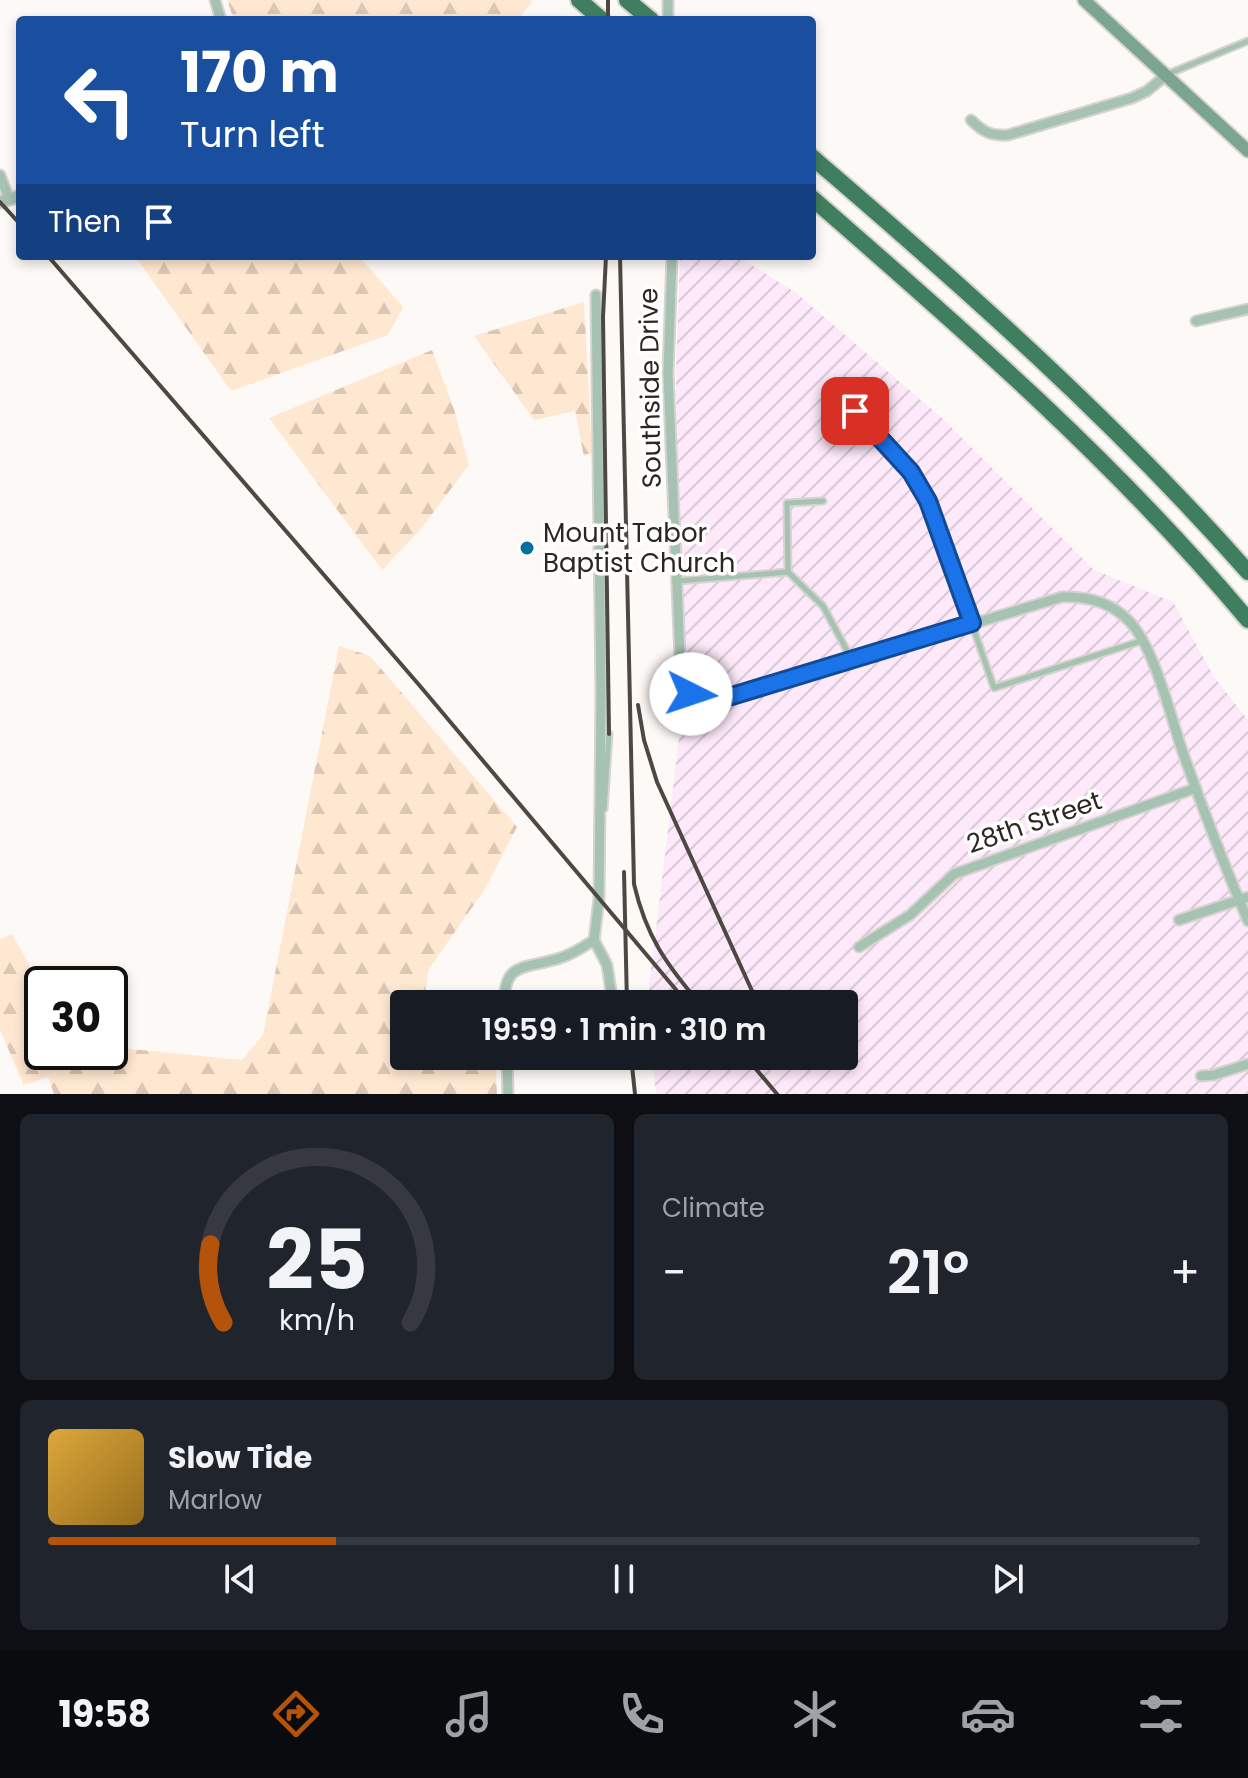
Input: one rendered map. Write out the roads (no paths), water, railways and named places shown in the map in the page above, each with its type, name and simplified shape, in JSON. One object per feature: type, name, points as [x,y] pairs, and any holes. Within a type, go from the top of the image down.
[{"type":"highway","points":[[579,0],[597,16]]},
{"type":"highway","points":[[627,0],[646,16]]},
{"type":"highway","points":[[816,160],[1056,372],[1165,482],[1248,572]]},
{"type":"highway","points":[[816,201],[985,349],[1089,447],[1248,620]]},
{"type":"main road","points":[[1084,0],[1248,151]]},
{"type":"street","points":[[971,120],[981,130],[994,136],[1008,135],[1132,98],[1147,91],[1165,76]]},
{"type":"street","points":[[0,175],[10,199]]},
{"type":"street","name":"Southside Drive","points":[[672,260],[668,374],[677,581],[681,670],[691,694],[704,699],[732,696],[1048,601],[1077,596],[1106,604],[1129,621],[1143,641],[1196,788],[1244,898],[1248,921]]},
{"type":"street","points":[[596,295],[600,850],[594,940],[607,965],[611,990]]},
{"type":"street","points":[[1196,321],[1248,309]]},
{"type":"street","points":[[928,501],[972,623]]},
{"type":"street","name":"28th Street","points":[[859,947],[910,915],[954,874],[1196,788]]},
{"type":"street","points":[[1179,920],[1244,898]]},
{"type":"street","points":[[506,990],[507,979],[513,971],[572,954],[594,940]]},
{"type":"street","points":[[1201,1076],[1248,1064]]},
{"type":"street","points":[[507,1070],[508,1094]]},
{"type":"lane","points":[[1165,76],[1248,41]]},
{"type":"lane","points":[[855,411],[911,472],[928,501]]},
{"type":"lane","points":[[823,501],[787,503],[788,572],[823,606],[852,660]]},
{"type":"lane","points":[[677,581],[788,572]]},
{"type":"lane","points":[[972,623],[994,688],[1143,641]]},
{"type":"lane","points":[[600,850],[609,734]]},
{"type":"railway","points":[[608,0],[608,16]]},
{"type":"railway","points":[[0,202],[16,220]]},
{"type":"railway","points":[[51,260],[420,686],[676,990]]},
{"type":"railway","points":[[606,260],[603,317],[609,734]]},
{"type":"railway","points":[[620,260],[634,884],[651,934],[688,990]]},
{"type":"railway","points":[[638,705],[644,740],[657,782],[752,990]]},
{"type":"railway","points":[[624,872],[627,990]]},
{"type":"railway","points":[[632,1070],[635,1094]]},
{"type":"railway","points":[[757,1070],[777,1094]]},
{"type":"place","name":"Mount Tabor Baptist Church","points":[[527,548]]}]
